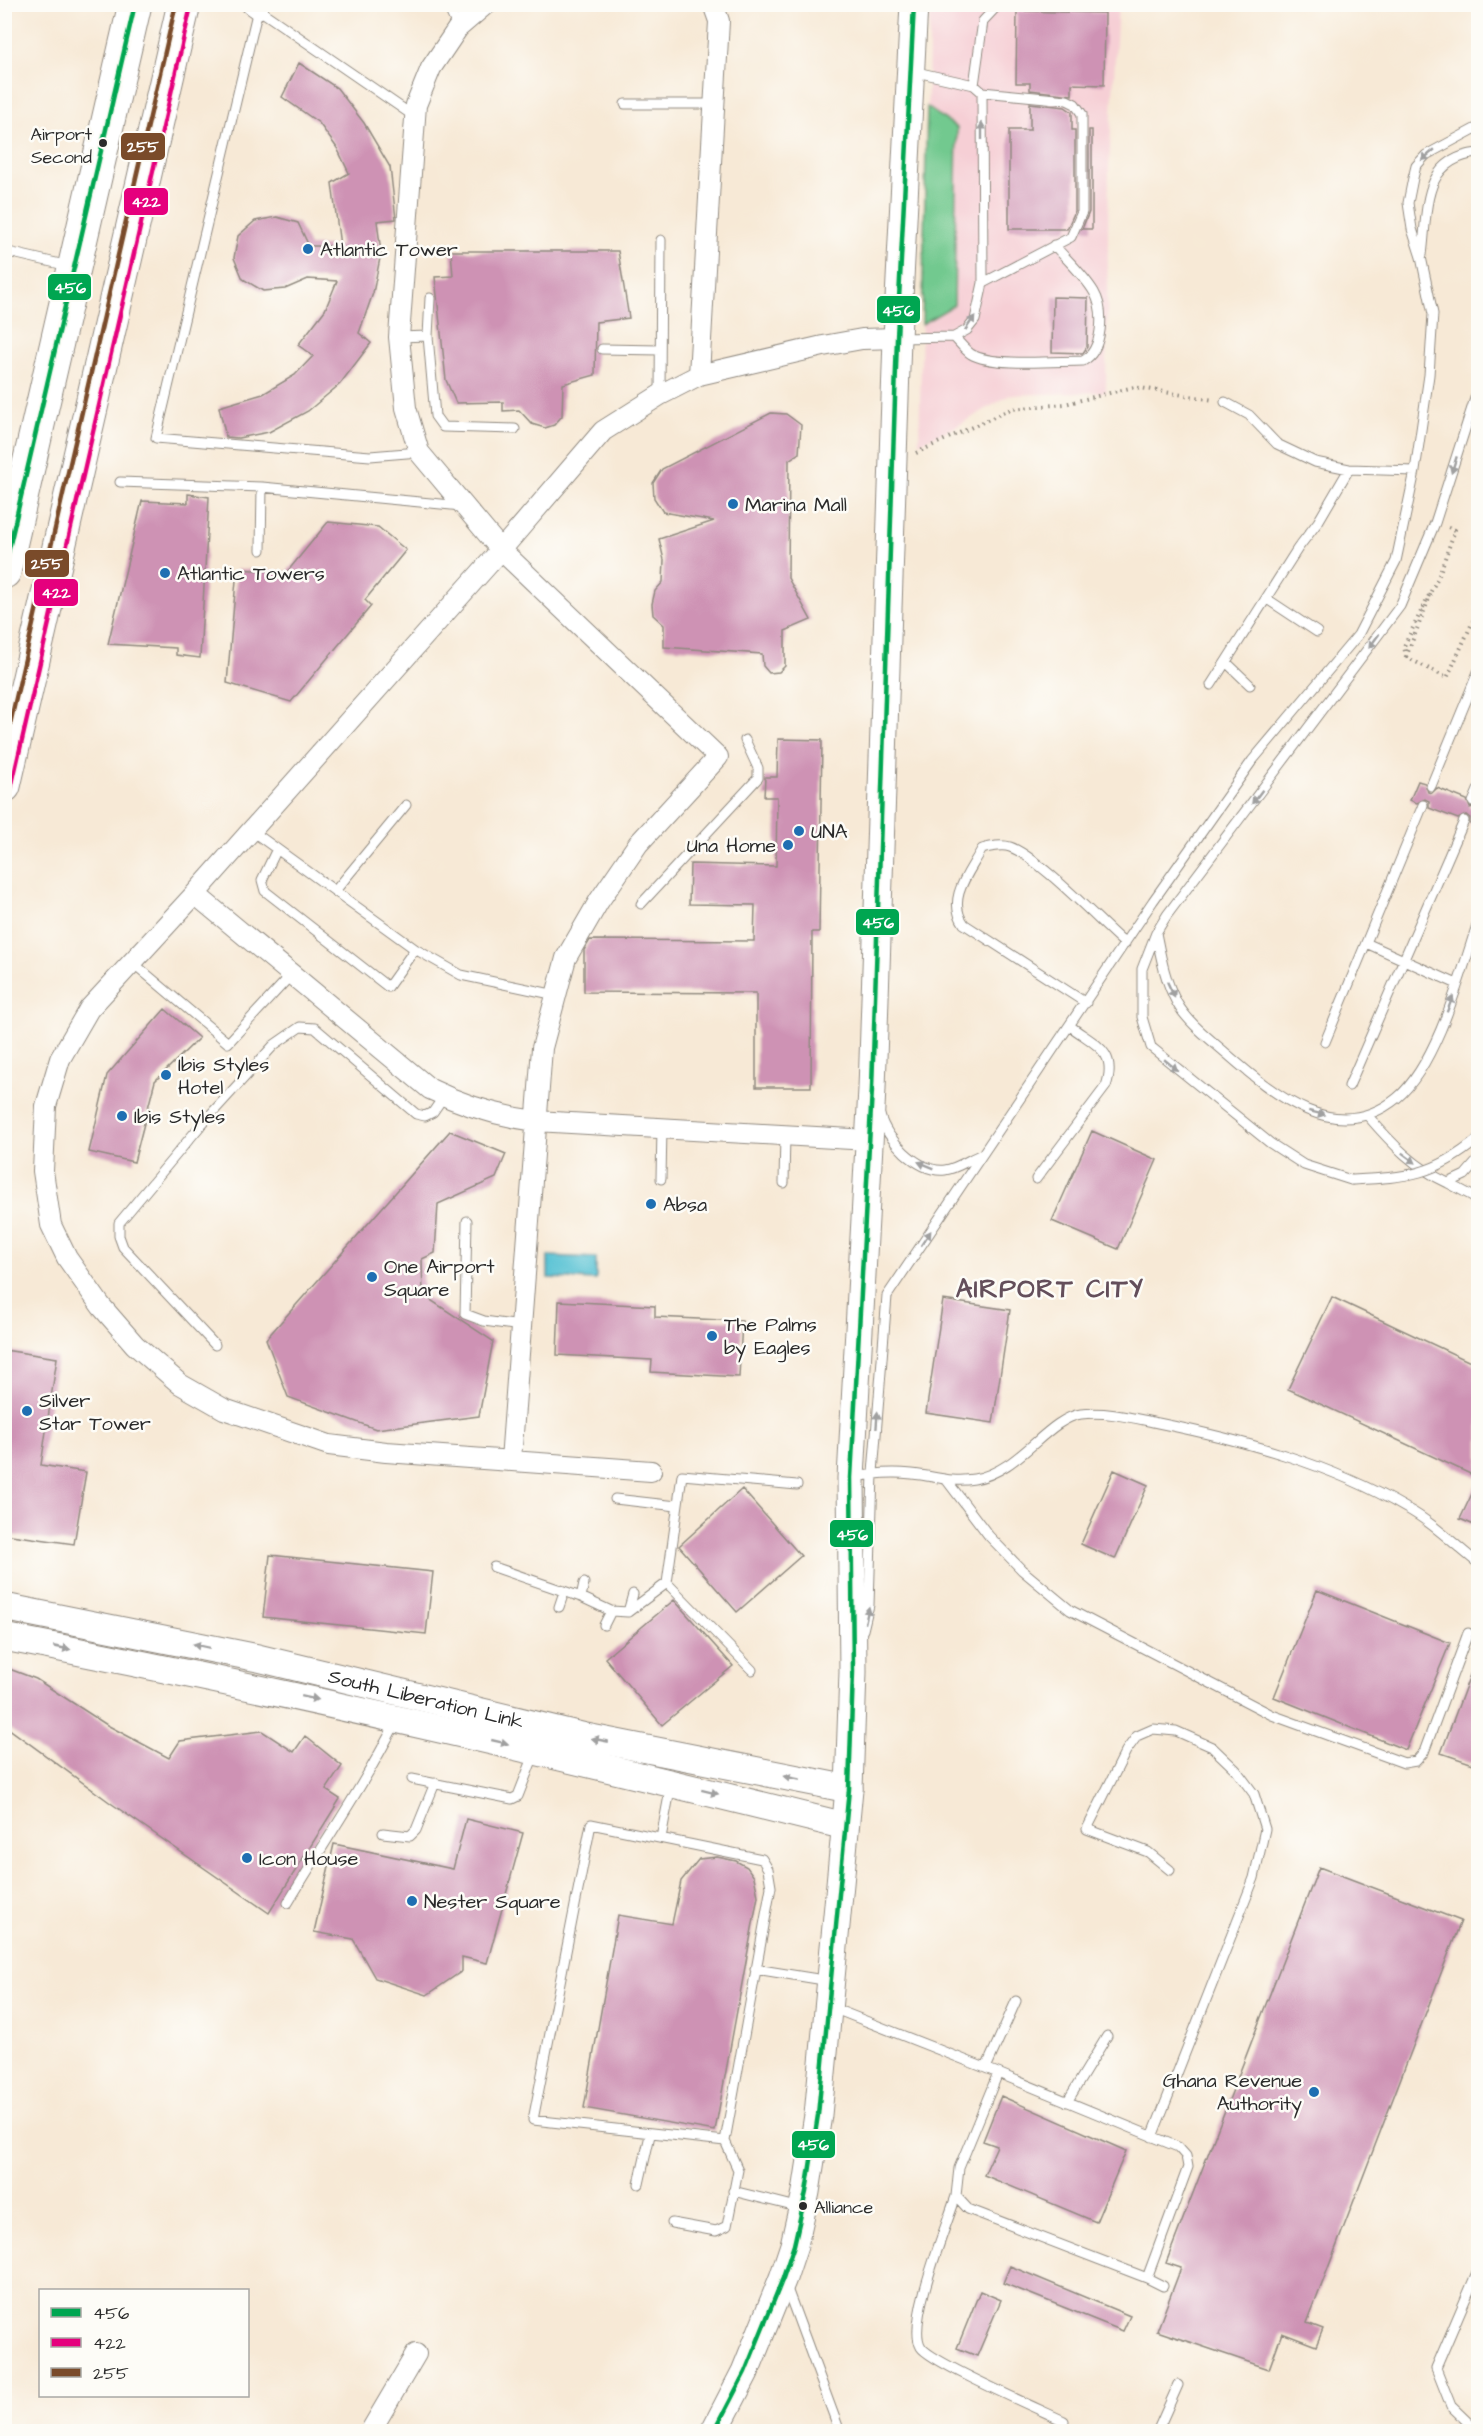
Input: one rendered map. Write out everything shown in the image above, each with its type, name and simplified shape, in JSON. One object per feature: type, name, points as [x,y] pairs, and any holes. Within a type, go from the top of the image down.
[{"type":"highway","points":[[4,572],[135,4]]},
{"type":"highway","points":[[4,786],[176,14]]},
{"type":"main road","points":[[714,2432],[736,2392],[783,2278],[803,2208],[818,2115],[849,1789],[862,1476],[870,1140],[897,338],[914,4]]},
{"type":"main road","name":"South Liberation Link","points":[[4,1607],[258,1658],[586,1737],[849,1789]]},
{"type":"main road","name":"South Liberation Link","points":[[4,1637],[253,1686],[398,1718],[845,1826]]},
{"type":"street","points":[[486,4],[458,28],[431,68],[416,105],[399,337],[406,408],[419,452],[501,550],[718,757],[638,844],[605,891],[566,958],[542,1048],[511,1460]]},
{"type":"street","points":[[699,375],[719,21],[713,4]]},
{"type":"street","points":[[651,1471],[386,1452],[329,1445],[234,1413],[180,1384],[135,1345],[101,1306],[67,1258],[51,1225],[43,1171],[46,1106],[60,1059],[89,1009],[252,831],[501,550],[603,431],[660,395],[699,375],[823,346],[862,339],[897,338]]},
{"type":"street","points":[[195,894],[430,1089],[462,1105],[501,1117],[536,1121],[870,1140]]},
{"type":"street","points":[[370,2432],[416,2354]]},
{"type":"lane","points":[[451,4],[451,13],[458,28]]},
{"type":"lane","points":[[974,85],[983,21],[999,4]]},
{"type":"lane","points":[[415,117],[254,7],[156,438],[370,456],[419,452]]},
{"type":"lane","points":[[912,71],[974,85],[982,92],[1067,100],[1075,104],[1082,114],[1082,212],[1071,237],[983,283]]},
{"type":"lane","points":[[897,338],[954,337],[967,330],[975,320],[983,283],[982,92]]},
{"type":"lane","points":[[625,104],[715,104]]},
{"type":"lane","points":[[1479,127],[1426,155],[1416,166],[1408,203],[1412,229],[1421,257],[1433,314],[1429,375],[1415,471],[1396,561],[1358,634],[1252,760],[980,1155],[886,1296],[862,1476],[913,1474],[948,1482],[977,1479],[998,1470],[1026,1453],[1051,1429],[1080,1414],[1116,1414],[1266,1450],[1335,1473],[1408,1508],[1479,1563]]},
{"type":"lane","points":[[1421,257],[1432,183],[1437,174],[1442,166],[1458,157],[1479,153]]},
{"type":"lane","points":[[660,395],[661,240]]},
{"type":"lane","points":[[954,337],[971,354],[989,359],[1019,362],[1083,361],[1093,356],[1098,345],[1099,324],[1096,297],[1054,245]]},
{"type":"lane","points":[[4,251],[74,267]]},
{"type":"lane","points":[[430,298],[428,336],[432,403],[435,416],[443,427],[515,429]]},
{"type":"lane","points":[[399,337],[428,336]]},
{"type":"lane","points":[[602,349],[660,350]]},
{"type":"lane","points":[[1479,389],[1435,523],[1400,606],[1156,933],[1142,969],[1142,1017],[1151,1047],[1270,1143],[1304,1165],[1351,1180],[1419,1174],[1453,1159],[1479,1139]]},
{"type":"lane","points":[[1225,402],[1249,415],[1277,444],[1315,462],[1348,469],[1415,471]]},
{"type":"lane","points":[[1211,685],[1318,522],[1348,469]]},
{"type":"lane","points":[[120,482],[262,487],[462,506]]},
{"type":"lane","points":[[261,550],[262,487]]},
{"type":"lane","points":[[1268,599],[1317,632]]},
{"type":"lane","points":[[1226,662],[1250,685]]},
{"type":"lane","points":[[1431,786],[1479,672]]},
{"type":"lane","points":[[641,904],[758,777],[758,768],[745,740]]},
{"type":"lane","points":[[1473,802],[1479,790]]},
{"type":"lane","points":[[335,891],[406,806]]},
{"type":"lane","points":[[1325,1042],[1423,806]]},
{"type":"lane","points":[[1348,1086],[1464,822]]},
{"type":"lane","points":[[252,831],[415,949],[460,975],[556,995]]},
{"type":"lane","points":[[1086,1003],[964,924],[957,915],[956,900],[982,849],[992,846],[1009,846],[1029,857],[1125,944]]},
{"type":"lane","points":[[277,849],[262,880],[265,891],[388,987],[415,949]]},
{"type":"lane","points":[[1156,933],[1165,977],[1178,1005],[1201,1031],[1243,1068],[1309,1112],[1341,1118],[1368,1116],[1399,1097],[1416,1076],[1432,1048],[1479,922]]},
{"type":"lane","points":[[1366,943],[1457,984]]},
{"type":"lane","points":[[132,962],[228,1043],[292,974]]},
{"type":"lane","points":[[1036,1179],[1106,1086],[1111,1070],[1107,1053],[1070,1026]]},
{"type":"lane","points":[[215,1345],[123,1247],[119,1236],[119,1223],[201,1125],[274,1045],[300,1028],[315,1028],[416,1114],[425,1116],[433,1112],[444,1096]]},
{"type":"lane","points":[[873,1089],[881,1120],[898,1147],[924,1167],[945,1170],[980,1155]]},
{"type":"lane","points":[[1368,1116],[1398,1150],[1429,1174],[1479,1199]]},
{"type":"lane","points":[[661,1179],[662,1128]]},
{"type":"lane","points":[[784,1183],[785,1135]]},
{"type":"lane","points":[[1448,1183],[1465,1175],[1479,1160]]},
{"type":"lane","points":[[467,1221],[465,1314],[484,1321],[521,1326]]},
{"type":"lane","points":[[494,1567],[581,1597],[611,1611],[628,1612],[666,1583],[682,1475],[797,1485]]},
{"type":"lane","points":[[948,1482],[989,1536],[1022,1570],[1070,1610],[1272,1715],[1404,1762],[1416,1761],[1424,1752],[1468,1633]]},
{"type":"lane","points":[[615,1499],[677,1506]]},
{"type":"lane","points":[[581,1597],[584,1583]]},
{"type":"lane","points":[[666,1583],[752,1670]]},
{"type":"lane","points":[[559,1607],[564,1592]]},
{"type":"lane","points":[[628,1612],[633,1594]]},
{"type":"lane","points":[[604,1625],[611,1611]]},
{"type":"lane","points":[[288,1903],[341,1814],[374,1766],[398,1718]]},
{"type":"lane","points":[[1152,2137],[1254,1878],[1265,1828],[1254,1794],[1236,1770],[1212,1747],[1176,1731],[1153,1729],[1137,1736],[1126,1751],[1088,1829],[1148,1851],[1170,1870]]},
{"type":"lane","points":[[412,1779],[512,1799],[518,1796],[536,1750]]},
{"type":"lane","points":[[383,1833],[410,1836],[416,1830],[435,1783]]},
{"type":"lane","points":[[661,1838],[672,1783]]},
{"type":"lane","points":[[672,2223],[716,2231],[727,2226],[738,2170],[725,2141],[771,1887],[768,1869],[762,1858],[591,1824],[533,2120],[650,2135],[725,2141]]},
{"type":"lane","points":[[755,1969],[829,1994],[986,2068],[1178,2147],[1186,2156],[1188,2167],[1147,2278]]},
{"type":"lane","points":[[986,2068],[1016,2001]]},
{"type":"lane","points":[[1067,2102],[1107,2036]]},
{"type":"lane","points":[[998,2073],[959,2168],[956,2196],[919,2307],[917,2334],[921,2348],[942,2363],[1064,2421]]},
{"type":"lane","points":[[639,2184],[650,2135]]},
{"type":"lane","points":[[733,2191],[803,2208]]},
{"type":"lane","points":[[956,2196],[968,2209],[1163,2286]]},
{"type":"lane","points":[[1478,2432],[1451,2406],[1436,2368],[1479,2270]]},
{"type":"lane","points":[[783,2278],[840,2432]]},
{"type":"lane","points":[[1157,2432],[1178,2385]]},
{"type":"path","points":[[894,463],[1011,409],[1065,404],[1134,387],[1225,402]]},
{"type":"path","points":[[1455,530],[1439,574],[1404,646],[1406,657],[1447,678],[1474,619],[1479,621]]},
{"type":"shaded area","points":[[930,5],[1118,5],[1109,166],[1106,392],[1010,395],[959,425],[919,443]]},
{"type":"green space","points":[[927,107],[957,128],[954,305],[922,324]]},
{"type":"water","points":[[548,1256],[596,1258],[596,1280],[548,1278]]},
{"type":"building","points":[[1017,11],[1105,13],[1104,85],[1072,84],[1072,95],[1030,90],[1030,83],[1016,83]]},
{"type":"building","name":"Atlantic Tower","points":[[299,63],[337,88],[364,123],[390,167],[396,219],[377,221],[381,253],[373,293],[359,333],[371,343],[340,384],[308,411],[269,432],[238,438],[226,437],[219,407],[263,394],[295,375],[313,356],[298,345],[325,310],[337,281],[308,279],[285,289],[263,291],[243,279],[234,258],[238,236],[255,221],[277,217],[298,223],[309,246],[340,246],[332,183],[349,173],[337,148],[319,123],[282,97]]},
{"type":"building","points":[[1030,103],[1065,107],[1072,112],[1072,130],[1075,130],[1075,211],[1067,229],[1009,229],[1009,130],[1030,130]]},
{"type":"building","points":[[1089,130],[1092,130],[1092,229],[1082,229],[1089,212]]},
{"type":"building","points":[[451,251],[618,251],[629,318],[596,322],[595,375],[563,384],[562,416],[554,425],[545,428],[532,424],[519,410],[503,411],[503,402],[456,403],[446,380],[435,277],[453,276]]},
{"type":"building","points":[[1053,297],[1088,298],[1087,347],[1083,353],[1052,352]]},
{"type":"building","points":[[771,413],[786,414],[801,425],[799,453],[789,460],[788,578],[811,620],[785,631],[785,666],[779,672],[769,673],[763,666],[762,654],[664,647],[664,625],[653,615],[652,604],[655,591],[663,582],[664,560],[659,539],[714,521],[663,512],[654,498],[653,483],[662,469]]},
{"type":"building","name":"Atlantic Towers","points":[[188,494],[209,497],[200,658],[176,655],[176,648],[108,644],[142,501],[188,503]]},
{"type":"building","points":[[328,522],[378,527],[406,550],[365,600],[371,606],[291,702],[227,683],[237,569],[287,572]]},
{"type":"building","points":[[778,739],[822,740],[819,932],[812,932],[811,1087],[756,1087],[756,993],[584,992],[584,950],[590,940],[754,941],[755,905],[689,904],[690,864],[776,866],[777,797],[764,797],[765,777],[777,777]]},
{"type":"building","points":[[1418,781],[1425,783],[1428,792],[1432,793],[1437,788],[1467,800],[1470,808],[1479,806],[1479,827],[1470,824],[1470,818],[1466,815],[1458,819],[1429,808],[1429,801],[1425,799],[1417,803],[1410,800]]},
{"type":"building","name":"Ibis Styles","points":[[165,1009],[199,1038],[155,1081],[134,1162],[89,1152],[107,1075]]},
{"type":"building","name":"One Airport Square","points":[[450,1131],[506,1154],[496,1178],[438,1204],[435,1253],[422,1259],[423,1295],[493,1341],[479,1416],[376,1429],[288,1397],[266,1339]]},
{"type":"building","points":[[1092,1131],[1157,1160],[1118,1249],[1052,1221]]},
{"type":"building","points":[[1332,1297],[1479,1366],[1479,1478],[1288,1389]]},
{"type":"building","points":[[943,1300],[1010,1310],[993,1423],[926,1413]]},
{"type":"building","points":[[559,1301],[655,1306],[655,1317],[742,1321],[739,1377],[651,1372],[652,1360],[557,1355]]},
{"type":"building","name":"Silver Star Tower","points":[[4,1350],[57,1358],[41,1465],[86,1472],[74,1544],[4,1534]]},
{"type":"building","points":[[1114,1470],[1148,1485],[1115,1559],[1081,1544]]},
{"type":"building","points":[[1479,1479],[1479,1527],[1460,1519]]},
{"type":"building","points":[[742,1489],[801,1556],[737,1612],[679,1546]]},
{"type":"building","points":[[270,1555],[433,1572],[426,1634],[263,1617]]},
{"type":"building","points":[[1317,1590],[1450,1643],[1406,1750],[1274,1697]]},
{"type":"building","points":[[674,1600],[733,1666],[662,1725],[605,1658]]},
{"type":"building","points":[[1477,1656],[1479,1656],[1479,1766],[1441,1753]]},
{"type":"building","name":"Icon House","points":[[4,1667],[36,1679],[107,1725],[169,1758],[180,1741],[262,1731],[294,1752],[305,1736],[342,1766],[326,1790],[340,1799],[269,1913],[112,1804],[4,1725]]},
{"type":"building","name":"Nester Square","points":[[466,1819],[523,1833],[487,1963],[462,1957],[462,1971],[427,1995],[375,1978],[353,1939],[314,1932],[334,1844],[453,1869]]},
{"type":"building","points":[[717,1857],[736,1861],[747,1867],[754,1877],[758,1896],[715,2131],[584,2108],[618,1915],[672,1924],[681,1881],[699,1859]]},
{"type":"building","name":"Ghana Revenue Authority","points":[[1319,1867],[1461,1921],[1307,2323],[1323,2329],[1316,2346],[1282,2333],[1269,2369],[1157,2331],[1181,2268],[1166,2263]]},
{"type":"building","points":[[1001,2096],[1126,2151],[1096,2222],[984,2175],[997,2146],[983,2141]]},
{"type":"building","points":[[1010,2266],[1130,2316],[1123,2331],[1003,2283]]},
{"type":"building","points":[[980,2291],[1001,2300],[977,2356],[957,2348]]},
{"type":"transit line","name":"456","points":[[4,570],[135,4]]},
{"type":"transit line","name":"255","points":[[4,750],[176,4]]},
{"type":"transit line","name":"456","points":[[714,2432],[745,2372],[783,2278],[794,2245],[806,2192],[818,2115],[849,1789],[853,1672],[851,1478],[872,1089],[897,338],[914,4]]},
{"type":"transit line","name":"422","points":[[11,788],[191,6]]},
{"type":"place","name":"Airport Second","points":[[103,143]]},
{"type":"place","name":"Atlantic Tower","points":[[308,249]]},
{"type":"place","name":"Marina Mall","points":[[733,504]]},
{"type":"place","name":"Atlantic Towers","points":[[165,573]]},
{"type":"place","name":"UNA","points":[[799,831]]},
{"type":"place","name":"Una Home","points":[[788,845]]},
{"type":"place","name":"Ibis Styles Hotel","points":[[166,1075]]},
{"type":"place","name":"Ibis Styles","points":[[122,1116]]},
{"type":"place","name":"Absa","points":[[651,1204]]},
{"type":"place","name":"One Airport Square","points":[[372,1277]]},
{"type":"place","name":"The Palms by Eagles","points":[[712,1336]]},
{"type":"place","name":"Silver Star Tower","points":[[27,1411]]},
{"type":"place","name":"Icon House","points":[[247,1858]]},
{"type":"place","name":"Nester Square","points":[[412,1901]]},
{"type":"place","name":"Ghana Revenue Authority","points":[[1314,2092]]},
{"type":"place","name":"Alliance","points":[[803,2206]]},
{"type":"district","name":"AIRPORT CITY","points":[[1050,1288]]}]
